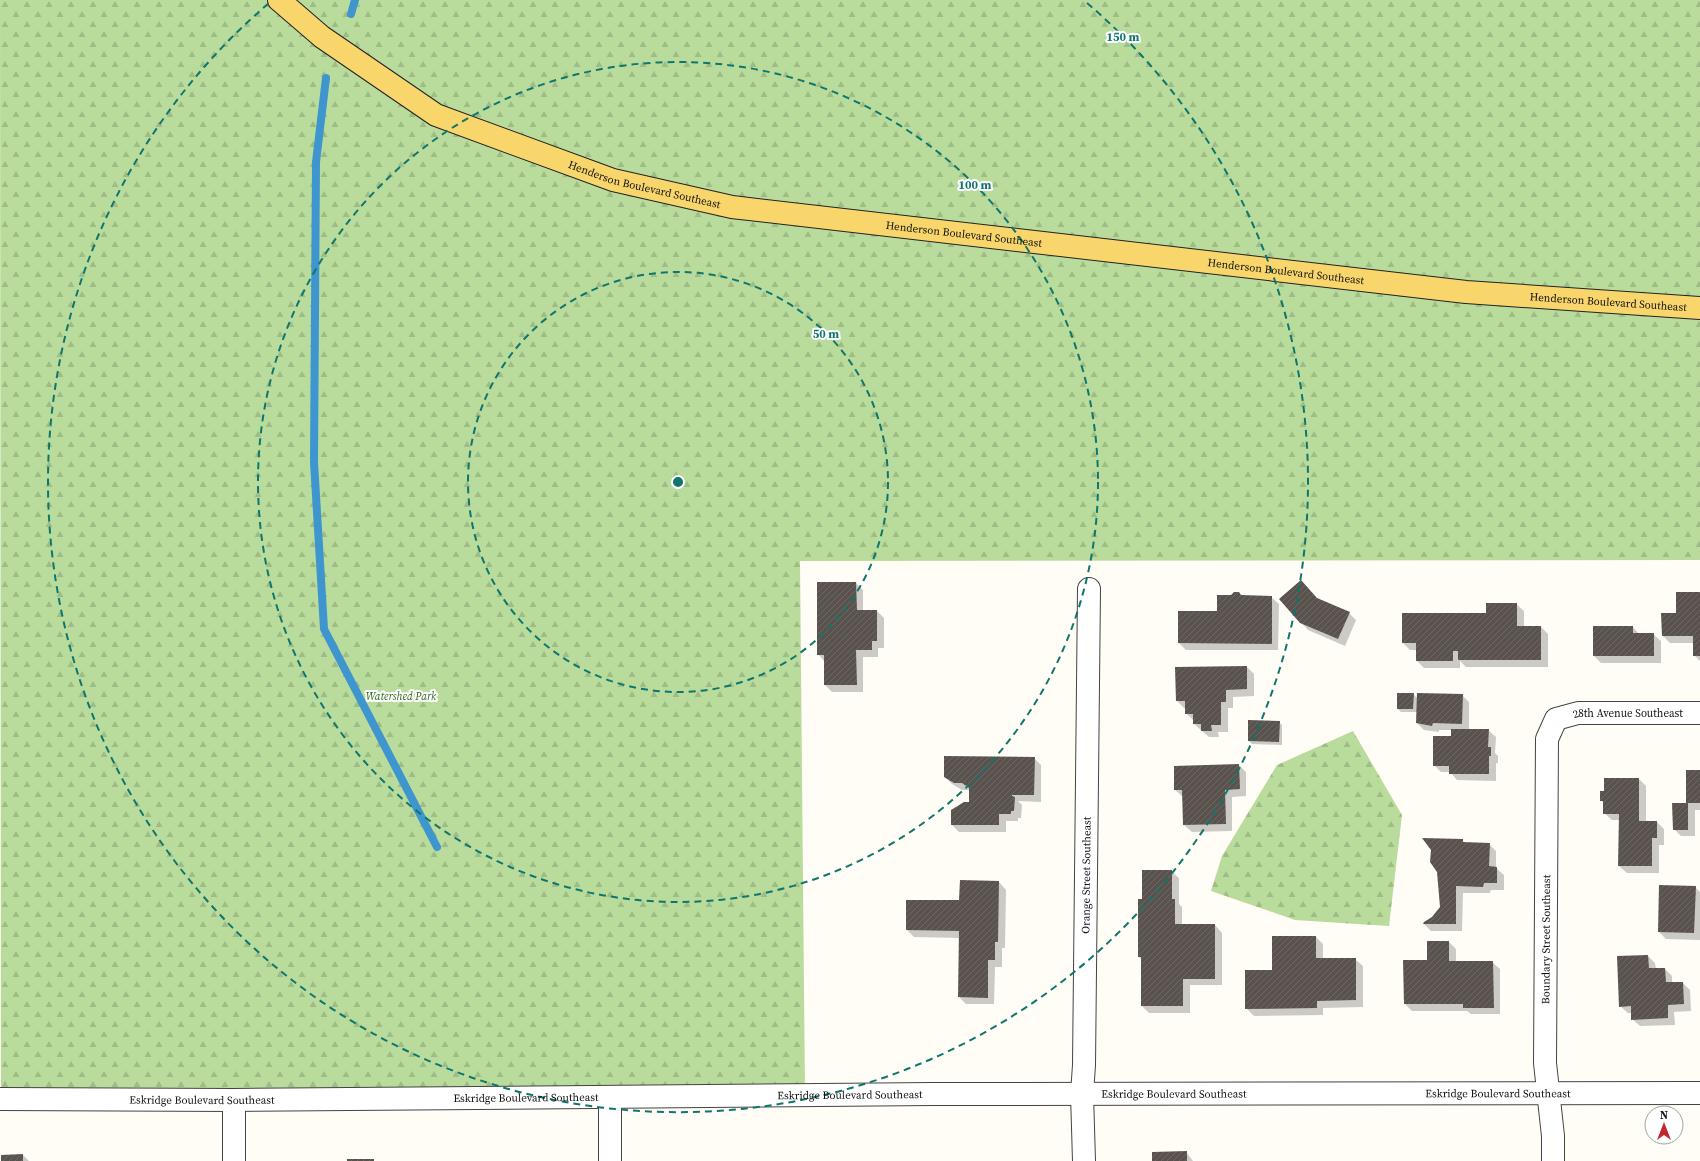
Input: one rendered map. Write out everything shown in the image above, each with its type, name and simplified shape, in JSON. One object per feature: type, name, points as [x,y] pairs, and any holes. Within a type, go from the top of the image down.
[{"type":"main road","name":"Henderson Boulevard Southeast","points":[[278,0],[322,37],[436,115],[613,180],[732,207],[1466,292],[1700,308]]},
{"type":"street","name":"Orange Street Southeast","points":[[1084,1161],[1082,1094],[1084,1065],[1089,588]]},
{"type":"street","name":"28th Avenue Southeast","points":[[1556,719],[1578,713],[1700,713]]},
{"type":"street","name":"Boundary Street Southeast","points":[[1553,1161],[1553,1136],[1545,1063],[1547,739],[1556,719]]},
{"type":"street","name":"Eskridge Boulevard Southeast","points":[[0,1099],[234,1100],[610,1098],[933,1094],[1700,1092]]},
{"type":"street","points":[[610,1098],[610,1161]]},
{"type":"street","points":[[234,1100],[234,1161]]},
{"type":"green space","name":"Watershed Park","points":[[0,0],[1700,0],[1700,560],[800,561],[805,1095],[1,1099]]},
{"type":"green space","points":[[1353,731],[1402,815],[1389,926],[1295,920],[1211,891],[1222,856],[1277,765]]},
{"type":"building","points":[[1301,580],[1317,598],[1350,612],[1338,639],[1300,623],[1279,599]]},
{"type":"building","points":[[817,582],[856,582],[857,610],[877,610],[877,641],[872,641],[872,650],[856,650],[857,685],[824,685],[824,655],[817,655]]},
{"type":"building","points":[[1234,592],[1239,592],[1241,595],[1272,596],[1272,644],[1178,643],[1178,611],[1217,611],[1217,595],[1231,595]]},
{"type":"building","points":[[1676,592],[1700,592],[1700,656],[1693,656],[1693,636],[1662,636],[1661,613],[1676,613]]},
{"type":"building","points":[[1486,603],[1517,603],[1517,626],[1541,626],[1541,660],[1458,660],[1458,651],[1453,651],[1453,661],[1416,661],[1416,643],[1402,643],[1402,613],[1486,613]]},
{"type":"building","points":[[1593,626],[1633,626],[1633,633],[1654,633],[1654,656],[1593,656]]},
{"type":"building","points":[[1247,666],[1247,689],[1226,690],[1226,702],[1221,702],[1221,725],[1211,725],[1212,731],[1201,731],[1201,724],[1193,724],[1193,714],[1185,714],[1185,701],[1176,701],[1175,667]]},
{"type":"building","points":[[1397,693],[1414,693],[1413,709],[1397,709]]},
{"type":"building","points":[[1417,693],[1463,694],[1462,724],[1433,723],[1432,726],[1416,723]]},
{"type":"building","points":[[1248,720],[1280,721],[1279,742],[1248,741]]},
{"type":"building","points":[[1451,729],[1489,729],[1488,747],[1491,747],[1491,756],[1489,756],[1489,774],[1449,774],[1449,766],[1433,766],[1433,736],[1451,736]]},
{"type":"building","points":[[944,756],[1035,757],[1034,795],[1012,795],[1015,797],[1014,811],[1011,811],[1011,814],[999,814],[999,825],[951,825],[951,810],[964,802],[969,802],[969,788],[962,783],[954,783],[944,777]]},
{"type":"building","points":[[1239,764],[1240,789],[1225,790],[1226,824],[1183,825],[1182,790],[1174,790],[1174,766]]},
{"type":"building","points":[[1686,770],[1700,770],[1700,803],[1688,803],[1688,830],[1673,830],[1672,803],[1686,803]]},
{"type":"building","points":[[1604,778],[1639,778],[1639,821],[1657,821],[1657,838],[1652,838],[1652,866],[1618,866],[1619,814],[1603,814],[1603,801],[1600,801],[1600,791],[1604,791]]},
{"type":"building","points":[[1422,838],[1463,839],[1463,842],[1490,843],[1489,866],[1497,867],[1497,883],[1484,883],[1483,887],[1456,886],[1456,924],[1423,924],[1432,917],[1440,907],[1437,872],[1430,862],[1431,850]]},
{"type":"building","points":[[1142,870],[1172,870],[1172,899],[1175,899],[1175,924],[1215,924],[1215,979],[1183,979],[1183,1006],[1141,1006],[1141,957],[1138,957],[1138,899],[1142,899]]},
{"type":"building","points":[[960,880],[999,881],[998,942],[995,942],[995,960],[988,960],[988,998],[958,997],[959,931],[906,930],[906,900],[959,900]]},
{"type":"building","points":[[1659,885],[1696,886],[1694,933],[1658,932]]},
{"type":"building","points":[[1272,936],[1316,936],[1316,958],[1356,958],[1356,1000],[1317,1001],[1317,1008],[1245,1009],[1245,970],[1272,970]]},
{"type":"building","points":[[1427,941],[1449,941],[1449,961],[1493,961],[1494,1008],[1463,1008],[1463,1004],[1404,1004],[1403,960],[1427,960]]},
{"type":"building","points":[[1648,955],[1649,968],[1665,968],[1666,982],[1683,982],[1684,1004],[1668,1005],[1668,1018],[1631,1020],[1631,1006],[1619,1007],[1617,956]]},
{"type":"building","points":[[1187,1151],[1187,1161],[1152,1161],[1152,1152]]},
{"type":"building","points":[[23,1154],[23,1161],[1,1161],[1,1155]]},
{"type":"building","points":[[347,1159],[374,1159],[374,1161],[347,1161]]},
{"type":"waterway","points":[[351,14],[355,0]]},
{"type":"waterway","points":[[326,78],[316,162],[314,462],[324,629],[437,847]]}]
